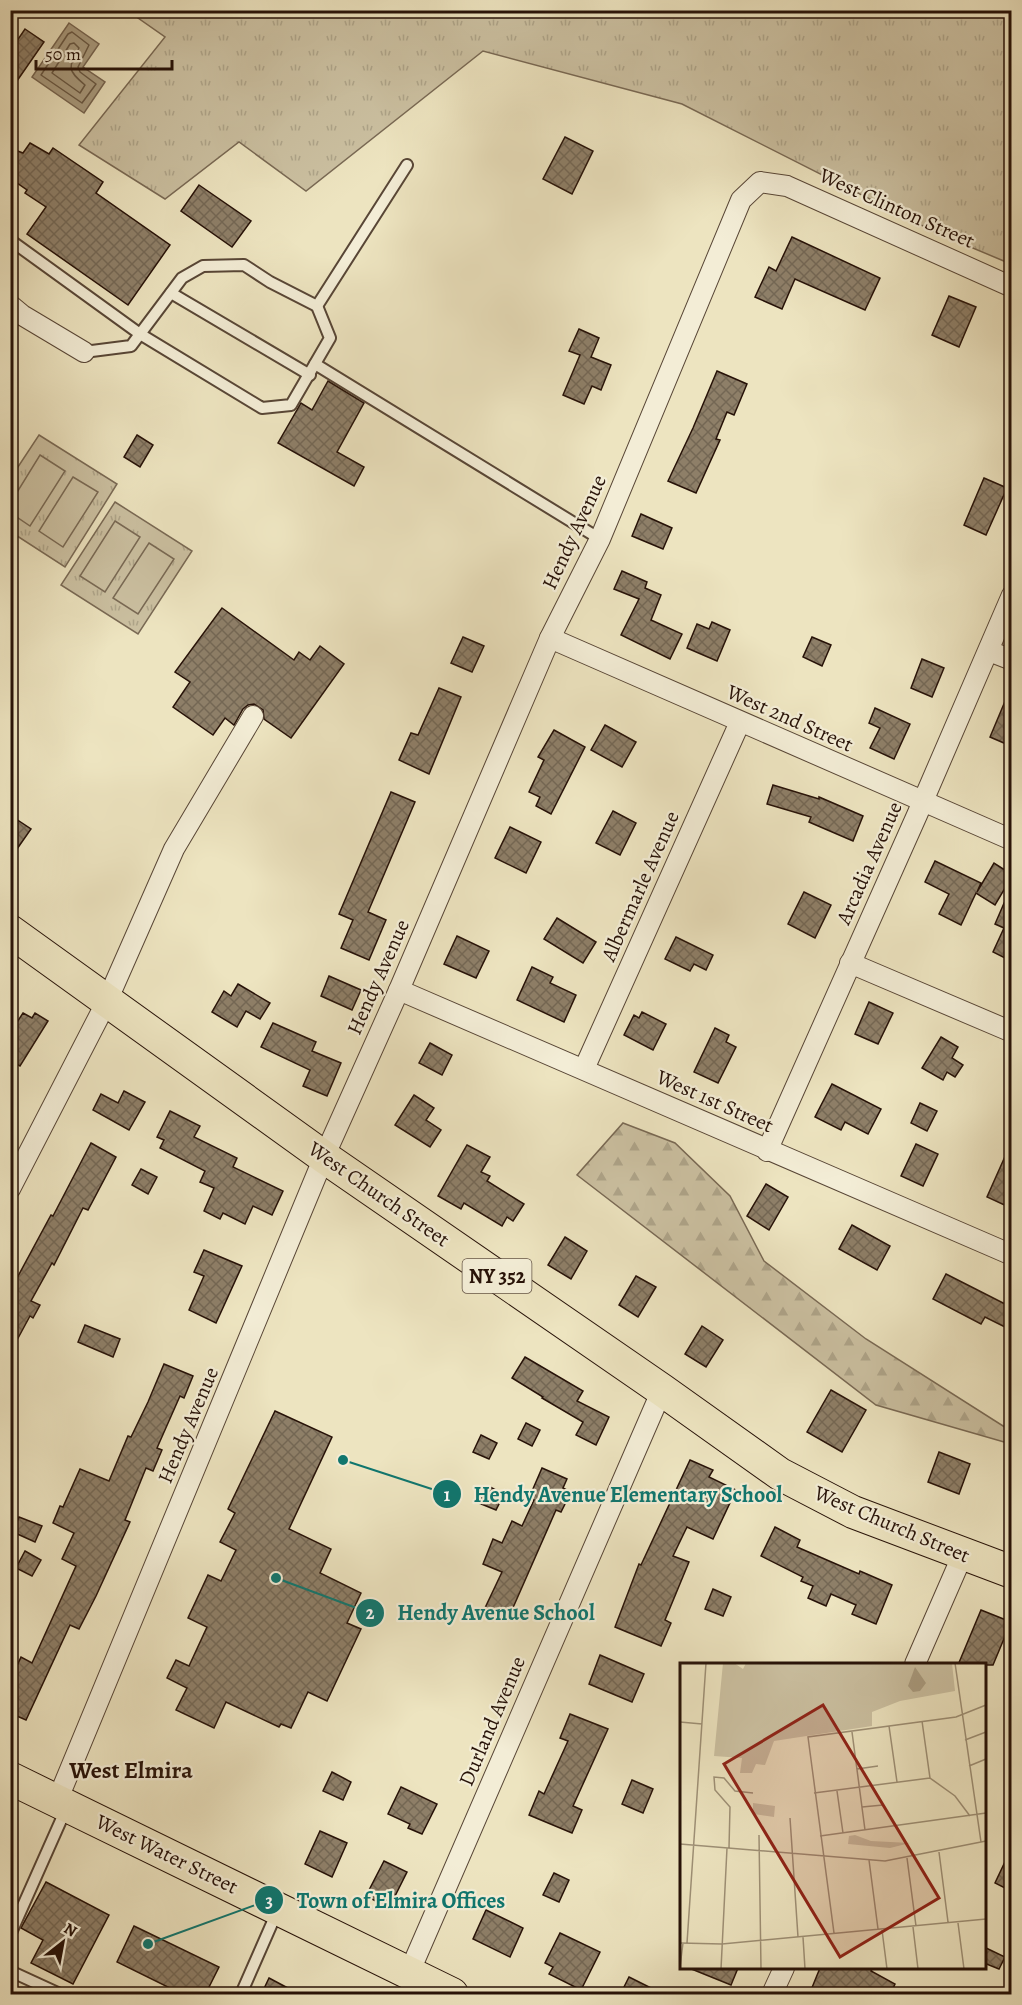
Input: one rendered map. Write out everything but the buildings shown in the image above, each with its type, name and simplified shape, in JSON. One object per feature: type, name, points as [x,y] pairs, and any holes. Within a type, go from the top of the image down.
[{"type":"main road","name":"West Church Street","points":[[10,931],[324,1157],[780,1474],[853,1512],[1011,1572]]},
{"type":"main road","name":"West Water Street","points":[[10,1778],[409,1973],[445,1993]]},
{"type":"street","name":"West Clinton Street","points":[[760,182],[787,186],[1011,286]]},
{"type":"street","name":"Hendy Avenue","points":[[62,1803],[324,1157],[399,990],[550,638],[600,539],[741,200],[760,182]]},
{"type":"street","points":[[10,305],[22,315],[84,352]]},
{"type":"street","name":"Arcadia Avenue","points":[[767,1151],[923,802],[1011,595]]},
{"type":"street","name":"West 2nd Street","points":[[550,638],[1011,840]]},
{"type":"street","points":[[989,651],[1011,660]]},
{"type":"street","points":[[10,1190],[107,1001],[174,849],[253,716]]},
{"type":"street","name":"Albermarle Avenue","points":[[584,1069],[740,722]]},
{"type":"street","points":[[850,963],[1011,1032]]},
{"type":"street","name":"West 1st Street","points":[[399,990],[1011,1255]]},
{"type":"street","name":"Durland Avenue","points":[[409,1973],[662,1390]]},
{"type":"street","points":[[916,1663],[963,1554]]},
{"type":"street","points":[[772,1995],[784,1969]]},
{"type":"lane","points":[[317,306],[407,165]]},
{"type":"lane","points":[[10,240],[140,334],[262,408],[291,405],[330,338],[317,306],[244,266],[203,266],[182,278],[171,293],[140,334],[131,346],[84,352]]},
{"type":"lane","points":[[171,293],[310,375]]},
{"type":"lane","points":[[315,364],[600,539]]},
{"type":"lane","points":[[10,1935],[62,1803]]},
{"type":"lane","points":[[241,1995],[278,1909]]},
{"type":"lane","points":[[10,1971],[60,1995]]},
{"type":"green space","points":[[128,11],[1011,11],[1011,264],[937,233],[682,104],[483,51],[306,191],[239,142],[165,199],[79,145],[165,37]]},
{"type":"green space","points":[[39,435],[117,484],[65,567],[11,532],[10,479]]},
{"type":"green space","points":[[40,455],[65,471],[30,526],[11,513],[11,502]]},
{"type":"green space","points":[[73,477],[98,492],[63,547],[39,531]]},
{"type":"green space","points":[[115,502],[192,551],[138,634],[61,585]]},
{"type":"green space","points":[[115,521],[140,537],[105,592],[80,576]]},
{"type":"green space","points":[[149,543],[174,559],[138,614],[113,598]]},
{"type":"green space","points":[[623,1123],[675,1143],[730,1196],[764,1261],[866,1339],[1011,1431],[1011,1444],[876,1405],[577,1175]]},
{"type":"water","points":[[69,23],[99,44],[83,67],[105,82],[84,113],[32,77]]},
{"type":"place","name":"Hendy Avenue Elementary School","points":[[343,1460]]},
{"type":"place","name":"Hendy Avenue School","points":[[276,1578]]},
{"type":"place","name":"Town of Elmira Offices","points":[[148,1944]]},
{"type":"district","name":"West Elmira","points":[[131,1770]]}]
